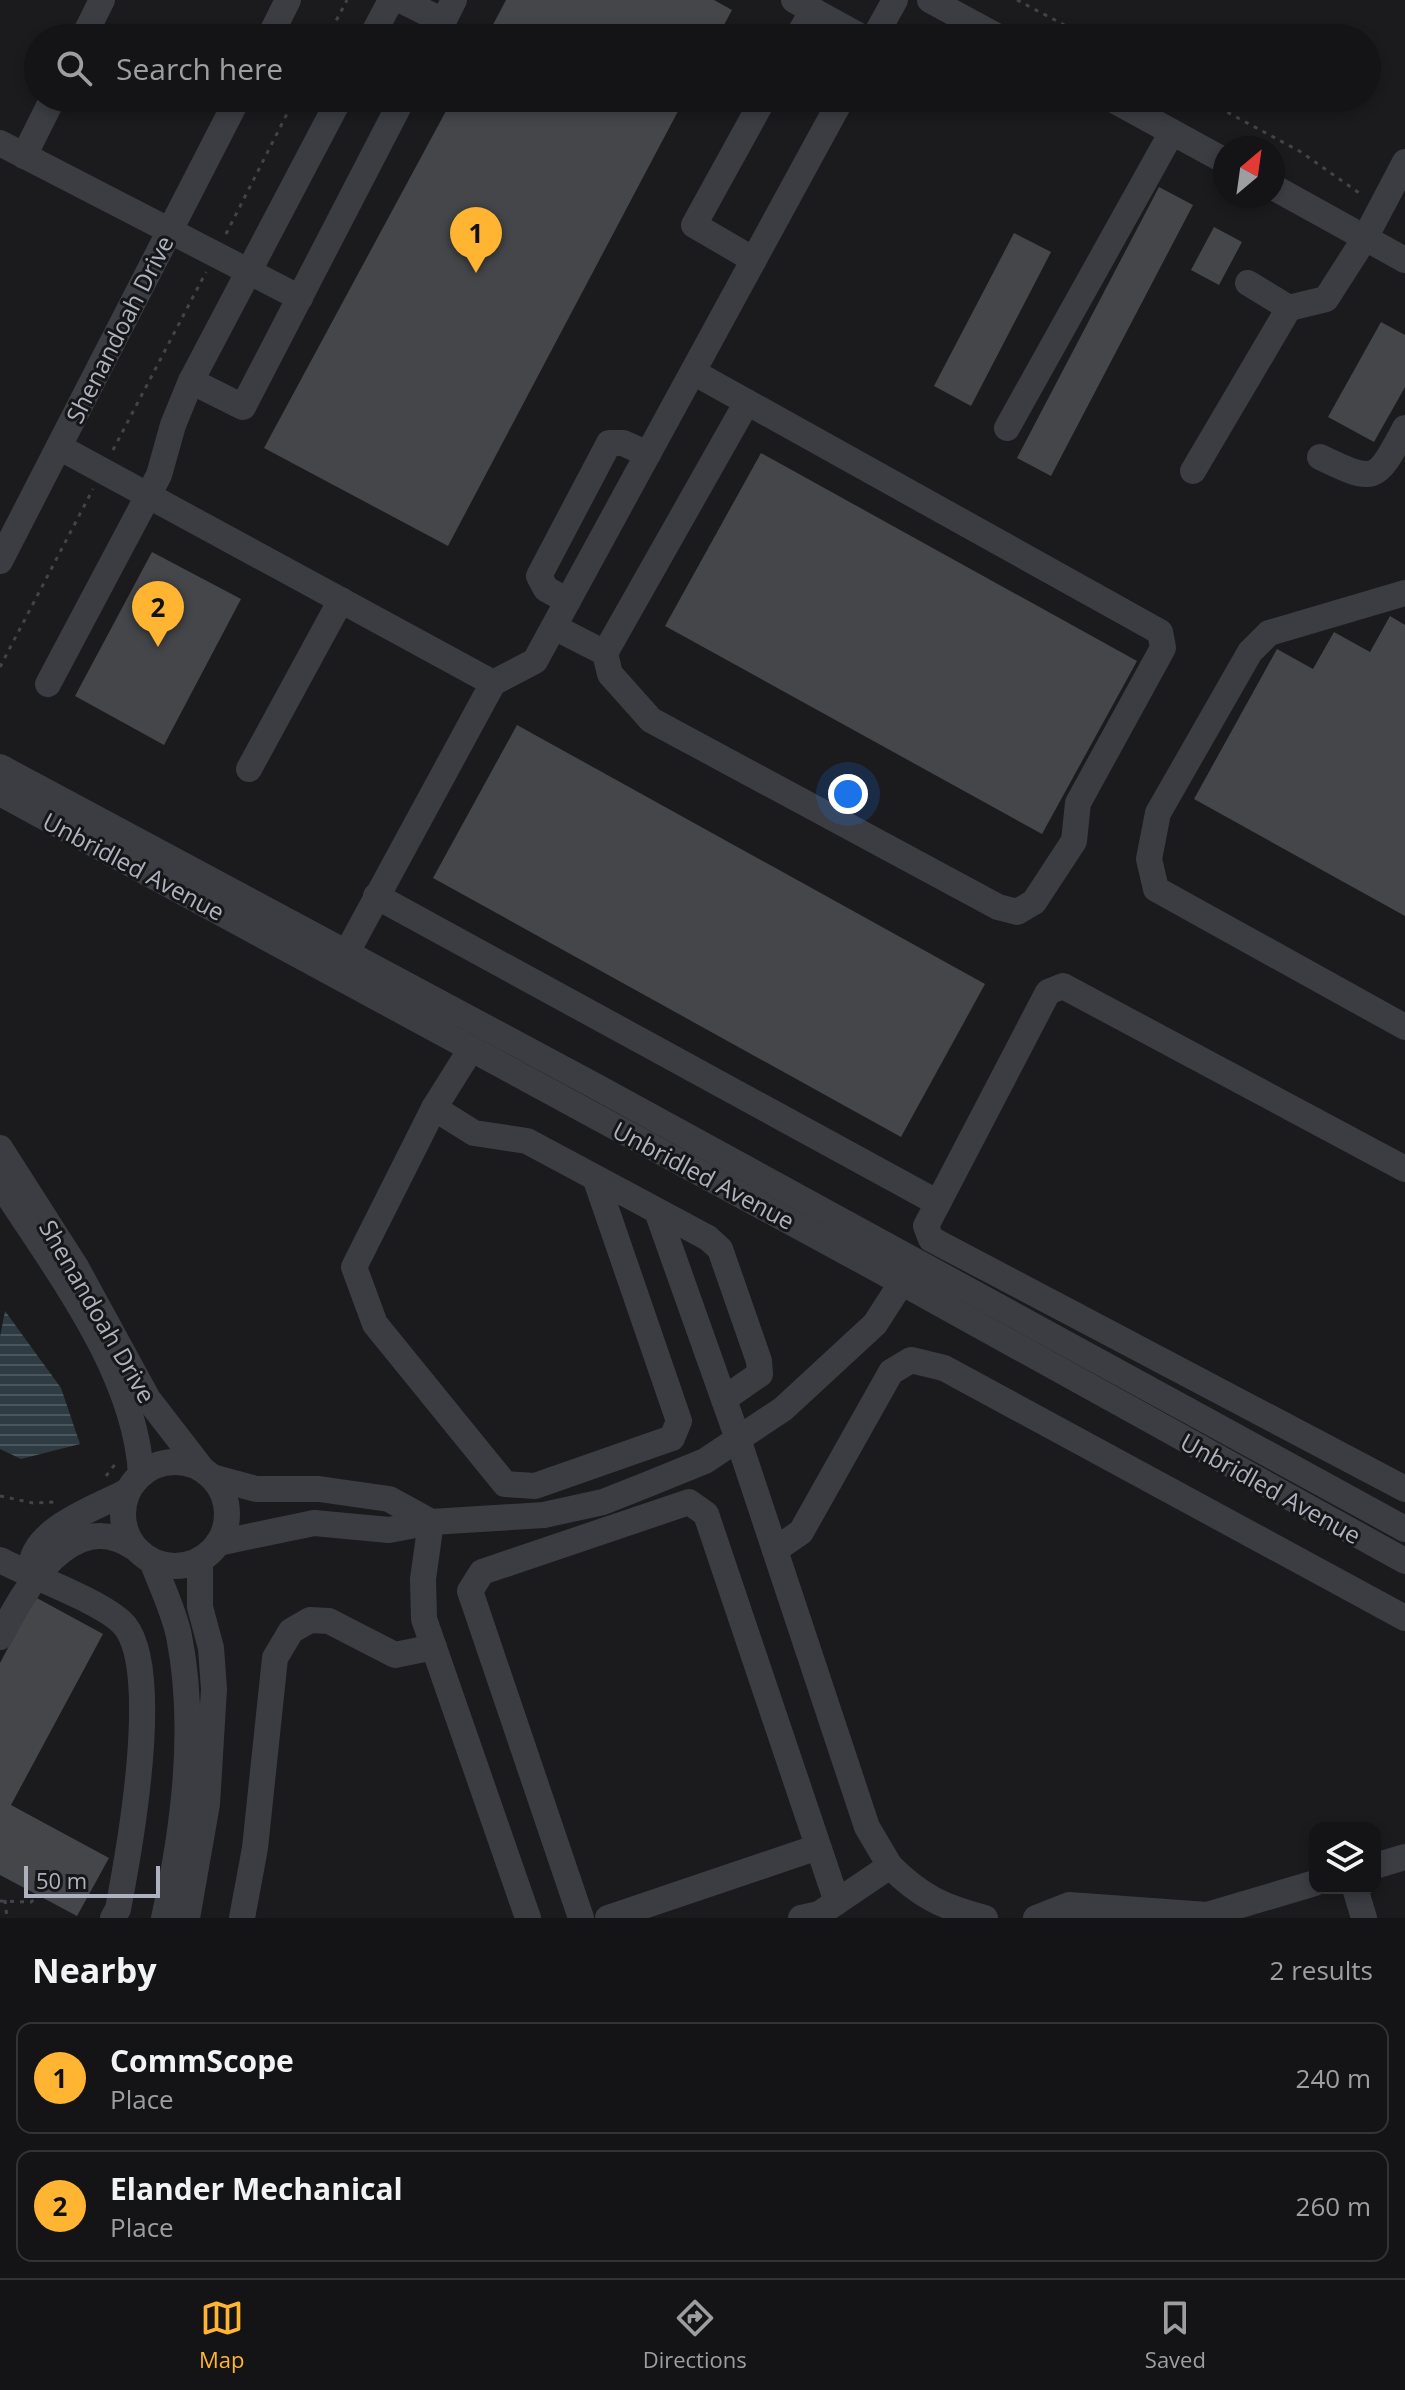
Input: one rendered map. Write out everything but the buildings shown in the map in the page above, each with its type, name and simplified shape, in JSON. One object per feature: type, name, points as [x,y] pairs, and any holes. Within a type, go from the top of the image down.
[{"type":"street","points":[[90,24],[102,0]]},
{"type":"street","points":[[276,24],[288,0]]},
{"type":"street","points":[[378,24],[391,0]]},
{"type":"street","points":[[401,0],[444,20]]},
{"type":"street","points":[[882,24],[895,0]]},
{"type":"street","points":[[930,0],[974,24]]},
{"type":"street","points":[[803,5],[838,24]]},
{"type":"street","points":[[24,156],[46,112]]},
{"type":"street","name":"Shenandoah Drive","points":[[0,561],[231,112]]},
{"type":"street","points":[[48,684],[159,475],[173,425],[191,381],[333,112]]},
{"type":"street","points":[[191,381],[243,407],[396,112]]},
{"type":"street","points":[[754,260],[694,225],[756,112]]},
{"type":"street","points":[[341,963],[493,683],[535,661],[834,112]]},
{"type":"street","points":[[1136,112],[1213,154]]},
{"type":"street","points":[[1007,428],[1172,132]]},
{"type":"street","points":[[0,143],[300,298]]},
{"type":"street","points":[[1248,283],[1289,308],[1326,299],[1365,238],[1405,162]]},
{"type":"street","points":[[1285,194],[1405,260]]},
{"type":"street","points":[[1193,471],[1289,308]]},
{"type":"street","points":[[693,372],[747,402],[1160,632],[1163,648],[1078,803],[1074,841],[1034,902],[1017,912],[998,907],[651,720],[610,674],[605,653],[747,402]]},
{"type":"street","points":[[1320,457],[1360,476],[1371,475],[1387,461],[1405,428]]},
{"type":"street","points":[[568,601],[546,589],[539,576],[609,443],[623,443],[648,454]]},
{"type":"street","points":[[59,447],[493,683]]},
{"type":"street","points":[[1405,593],[1269,633],[1250,652],[1158,813],[1149,859],[1156,889],[1405,1027]]},
{"type":"street","points":[[249,769],[341,600]]},
{"type":"street","points":[[554,627],[605,653]]},
{"type":"street","name":"Unbridled Avenue","points":[[0,767],[341,963],[908,1272],[1405,1561]]},
{"type":"street","name":"Unbridled Avenue","points":[[0,793],[341,963],[471,1049],[1405,1529]]},
{"type":"street","points":[[376,896],[938,1203]]},
{"type":"street","points":[[1405,1169],[1063,986],[1048,992],[926,1226],[931,1239],[1405,1489]]},
{"type":"street","points":[[471,1049],[434,1108],[354,1267],[375,1324],[505,1484],[535,1486],[672,1438],[679,1421],[596,1180]]},
{"type":"street","points":[[434,1108],[474,1133],[527,1141],[658,1214],[708,1238],[720,1249],[759,1361],[760,1374],[724,1399]]},
{"type":"street","name":"Shenandoah Drive","points":[[0,1148],[84,1279],[148,1399],[207,1473]]},
{"type":"street","name":"Shenandoah Drive","points":[[0,1183],[61,1277],[96,1339],[129,1408],[139,1439],[135,1482]]},
{"type":"street","points":[[658,1214],[738,1439],[867,1827],[890,1866],[916,1892],[950,1909],[985,1918]]},
{"type":"street","points":[[59,1539],[106,1537],[124,1540],[168,1566],[261,1532],[314,1523],[389,1530],[431,1522],[544,1515],[603,1502],[705,1461],[783,1409],[875,1324],[931,1239]]},
{"type":"street","points":[[775,1550],[801,1532],[891,1372],[911,1360],[944,1368],[1405,1618]]},
{"type":"street","points":[[635,1451],[655,1513]]},
{"type":"street","points":[[2,1627],[59,1539],[135,1482],[171,1462],[256,1489],[319,1489],[389,1499],[431,1522]]},
{"type":"street","points":[[187,1918],[207,1804],[214,1689],[211,1648],[200,1607],[209,1552],[227,1522],[227,1505],[207,1473]]},
{"type":"street","points":[[135,1482],[123,1520],[143,1554],[179,1634],[187,1697],[182,1812],[164,1918]]},
{"type":"street","points":[[535,1486],[556,1546]]},
{"type":"street","points":[[581,1918],[470,1591],[482,1572],[689,1502],[706,1514],[837,1902]]},
{"type":"street","points":[[431,1522],[423,1579],[424,1619],[528,1918]]},
{"type":"street","points":[[200,1607],[209,1575],[226,1555],[261,1532]]},
{"type":"street","points":[[0,1560],[100,1608],[125,1625],[137,1653],[141,1712],[138,1805],[118,1909],[113,1918]]},
{"type":"street","points":[[242,1918],[255,1848],[275,1658],[291,1631],[310,1620],[329,1621],[395,1655],[434,1647]]},
{"type":"street","points":[[608,1918],[818,1847]]},
{"type":"street","points":[[1381,1864],[1405,1857]]},
{"type":"street","points":[[801,1918],[819,1914],[890,1866]]},
{"type":"street","points":[[1036,1918],[1069,1905],[1161,1914],[1217,1915],[1309,1885]]},
{"type":"street","points":[[1357,1894],[1364,1918]]},
{"type":"path","points":[[334,24],[347,0]]},
{"type":"path","points":[[1017,0],[1062,24]]},
{"type":"path","points":[[0,667],[288,112]]},
{"type":"path","points":[[1227,112],[1301,152],[1382,207]]},
{"type":"path","points":[[0,1496],[33,1503],[58,1502]]},
{"type":"path","points":[[7,1918],[2,1900],[31,1902],[37,1897]]},
{"type":"shaded area","points":[[5,1311],[61,1388],[80,1444],[21,1459],[0,1449],[0,1337]]},
{"type":"place","name":"CommScope","points":[[476,273]]},
{"type":"place","name":"Elander Mechanical","points":[[158,647]]}]
